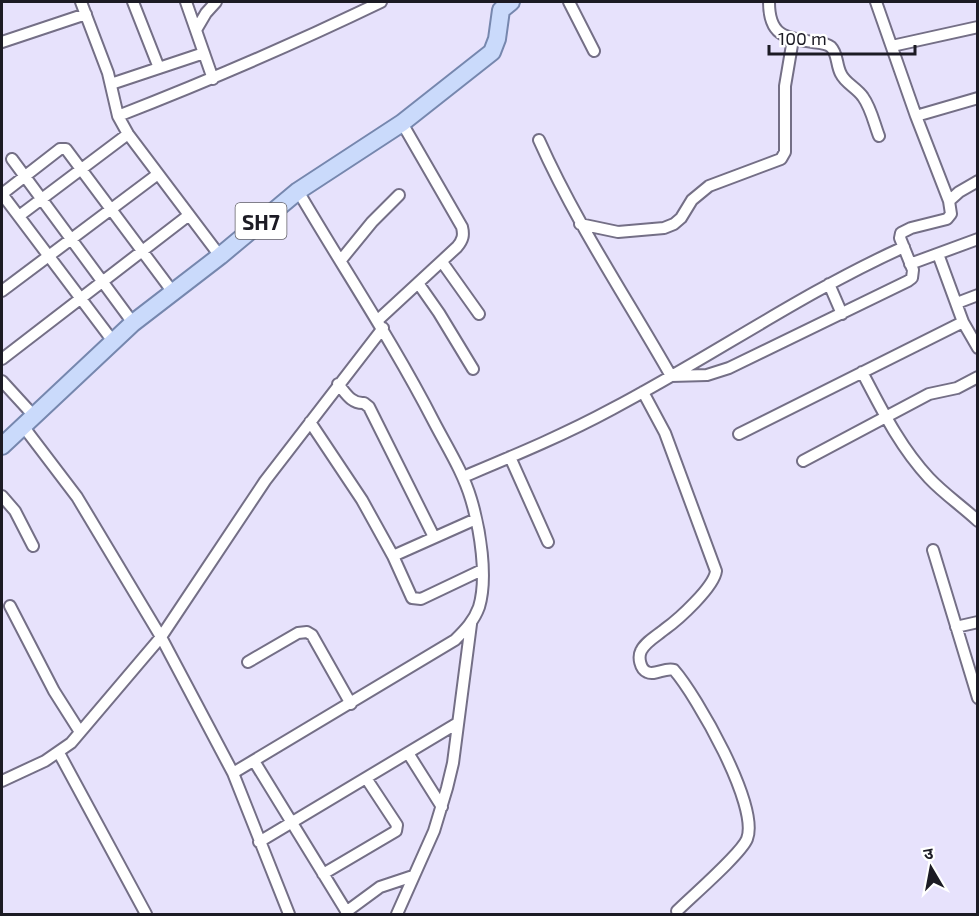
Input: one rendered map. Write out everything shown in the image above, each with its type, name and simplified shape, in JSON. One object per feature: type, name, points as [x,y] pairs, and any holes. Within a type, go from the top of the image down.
[{"type":"main road","name":"SH7","points":[[2,446],[132,323],[220,256],[298,191],[402,123],[492,52],[497,39],[501,10],[511,2]]},
{"type":"street","points":[[81,2],[111,84],[118,116],[128,134],[220,256]]},
{"type":"street","points":[[133,2],[159,68]]},
{"type":"street","points":[[186,2],[213,79]]},
{"type":"street","points":[[196,30],[216,2]]},
{"type":"street","points":[[118,116],[213,79],[381,2]]},
{"type":"street","points":[[569,2],[594,51]]},
{"type":"street","points":[[768,2],[772,26],[780,34],[793,39],[823,43],[831,47],[841,75],[862,96],[879,136]]},
{"type":"street","points":[[671,376],[707,375],[729,368],[908,281],[913,274],[900,238],[901,233],[911,228],[947,219],[951,214],[949,201],[876,2]]},
{"type":"street","points":[[2,42],[86,14]]},
{"type":"street","points":[[892,46],[978,27]]},
{"type":"street","points":[[580,224],[618,232],[664,228],[681,218],[693,200],[709,186],[781,159],[785,152],[785,87],[793,39]]},
{"type":"street","points":[[111,84],[204,53]]},
{"type":"street","points":[[916,116],[978,98]]},
{"type":"street","points":[[2,781],[59,753],[71,743],[161,638],[265,481],[380,324],[462,241],[462,226],[402,123]]},
{"type":"street","points":[[19,216],[128,134]]},
{"type":"street","points":[[539,140],[580,224],[671,376]]},
{"type":"street","points":[[112,340],[2,194],[24,176],[63,148],[69,152],[172,291]]},
{"type":"street","points":[[12,159],[132,323]]},
{"type":"street","points":[[2,291],[113,210],[158,174]]},
{"type":"street","points":[[949,201],[978,181]]},
{"type":"street","points":[[298,191],[380,324],[463,477],[471,499],[481,548],[482,591],[479,607],[471,624],[456,724],[453,763],[442,807],[397,915]]},
{"type":"street","points":[[341,260],[372,222],[399,195]]},
{"type":"street","points":[[2,359],[189,215]]},
{"type":"street","points":[[910,264],[978,239]]},
{"type":"street","points":[[463,477],[557,436],[643,392],[828,284],[904,247]]},
{"type":"street","points":[[938,254],[963,321],[978,348]]},
{"type":"street","points":[[442,262],[480,314]]},
{"type":"street","points":[[418,283],[473,369]]},
{"type":"street","points":[[828,284],[842,314]]},
{"type":"street","points":[[957,303],[978,295]]},
{"type":"street","points":[[739,434],[963,321]]},
{"type":"street","points":[[862,372],[910,456],[930,479],[978,521]]},
{"type":"street","points":[[803,461],[929,394],[957,388],[978,377]]},
{"type":"street","points":[[2,381],[76,497],[161,638],[233,773],[289,915]]},
{"type":"street","points":[[338,384],[353,401],[369,407],[434,537]]},
{"type":"street","points":[[643,392],[665,433],[717,571],[713,582],[679,617],[642,648],[640,659],[646,672],[657,672],[670,668],[674,670],[690,690],[717,739],[735,780],[749,831],[742,847],[677,911]]},
{"type":"street","points":[[310,422],[350,482],[393,556],[409,595],[421,599],[482,570]]},
{"type":"street","points":[[510,457],[548,542]]},
{"type":"street","points":[[2,496],[15,511],[33,546]]},
{"type":"street","points":[[393,556],[476,519]]},
{"type":"street","points":[[933,550],[978,698]]},
{"type":"street","points":[[10,606],[54,691],[80,732]]},
{"type":"street","points":[[956,627],[978,622]]},
{"type":"street","points":[[233,773],[455,640],[471,624]]},
{"type":"street","points":[[248,662],[298,633],[307,632],[312,635],[351,704]]},
{"type":"street","points":[[260,842],[456,724]]},
{"type":"street","points":[[59,753],[146,915]]},
{"type":"street","points":[[408,753],[442,807]]},
{"type":"street","points":[[254,760],[347,913],[380,887],[413,876]]},
{"type":"street","points":[[323,874],[396,831],[397,825],[366,778]]}]
